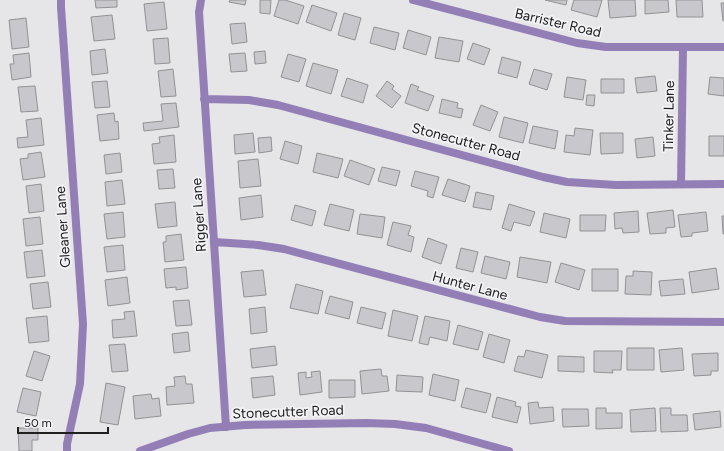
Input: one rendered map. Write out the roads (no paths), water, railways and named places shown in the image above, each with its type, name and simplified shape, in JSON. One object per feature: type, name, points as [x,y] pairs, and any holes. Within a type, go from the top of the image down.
[{"type":"street","name":"Gleaner Lane","points":[[61,0],[83,324],[80,384],[67,444],[67,451]]},
{"type":"street","name":"Rigger Lane","points":[[200,0],[199,12],[204,100],[226,428]]},
{"type":"street","name":"Barrister Road","points":[[413,0],[577,43],[606,47],[724,47]]},
{"type":"street","name":"Tinker Lane","points":[[681,184],[683,48]]},
{"type":"street","name":"Stonecutter Road","points":[[204,100],[249,100],[278,106],[543,177],[567,182],[616,185],[724,184]]},
{"type":"street","name":"Hunter Lane","points":[[214,242],[258,245],[284,249],[518,312],[565,321],[724,322]]},
{"type":"street","name":"Stonecutter Road","points":[[140,451],[210,428],[226,428],[245,425],[366,423],[395,424],[426,428],[509,451]]}]
